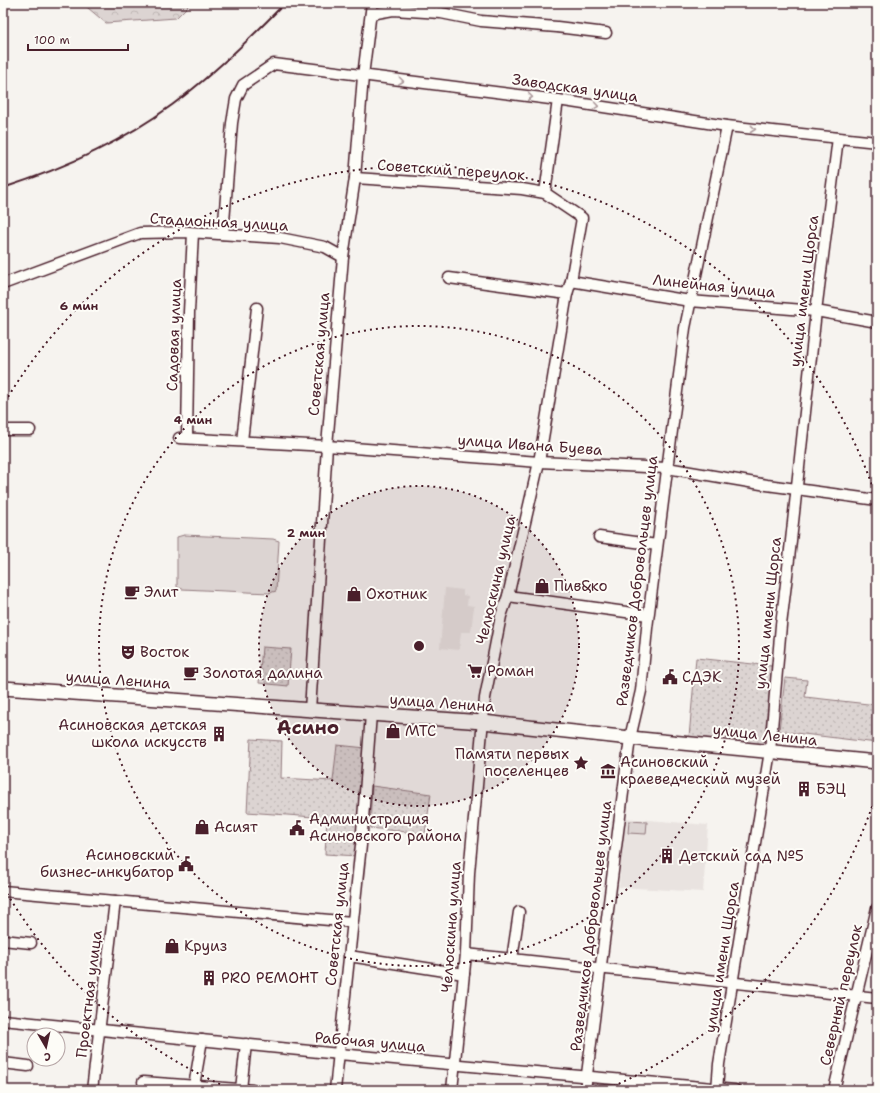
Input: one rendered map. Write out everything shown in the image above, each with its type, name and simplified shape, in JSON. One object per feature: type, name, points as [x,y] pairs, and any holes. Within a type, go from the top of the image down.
[{"type":"main road","name":"улица Ленина","points":[[3,688],[483,722],[877,762]]},
{"type":"street","name":"Советская улица","points":[[310,710],[327,446],[343,257],[355,178],[363,76],[372,3]]},
{"type":"street","points":[[371,14],[393,10],[441,13],[481,21],[557,27],[606,33]]},
{"type":"street","name":"Заводская улица","points":[[223,234],[232,123],[236,99],[243,85],[274,64],[558,100],[727,126],[877,142]]},
{"type":"street","points":[[545,193],[558,100]]},
{"type":"street","name":"Разведчиков Добровольцев улица","points":[[585,1090],[630,738],[641,691],[648,614],[685,328],[727,126]]},
{"type":"street","name":"улица имени Щорса","points":[[717,1089],[719,1064],[770,751],[781,625],[816,311],[838,138]]},
{"type":"street","name":"Советский переулок","points":[[355,178],[522,189],[545,193]]},
{"type":"street","name":"Челюскина улица","points":[[452,1090],[466,954],[470,873],[483,722],[488,683],[501,616],[508,596],[539,462],[567,294],[571,281],[582,218],[545,193]]},
{"type":"street","name":"Стадионная улица","points":[[3,284],[140,233],[223,234],[280,238],[325,247],[343,257]]},
{"type":"street","name":"Садовая улица","points":[[183,438],[193,233]]},
{"type":"street","points":[[449,278],[567,294]]},
{"type":"street","name":"Линейная улица","points":[[571,281],[690,301],[816,311],[877,322]]},
{"type":"street","points":[[242,441],[258,308]]},
{"type":"street","points":[[3,430],[30,430]]},
{"type":"street","name":"улица Ивана Буева","points":[[183,438],[327,446],[539,462],[667,468],[767,485],[877,500]]},
{"type":"street","points":[[599,537],[657,545]]},
{"type":"street","points":[[508,596],[648,614]]},
{"type":"street","name":"Советская улица","points":[[335,1090],[361,845],[371,714]]},
{"type":"street","points":[[3,891],[352,922]]},
{"type":"street","name":"Проектная улица","points":[[92,1090],[115,901]]},
{"type":"street","name":"Северный переулок","points":[[834,1090],[877,908]]},
{"type":"street","points":[[512,959],[519,912]]},
{"type":"street","points":[[3,940],[31,943]]},
{"type":"street","points":[[466,954],[601,968],[732,984],[877,998]]},
{"type":"street","points":[[349,956],[464,974]]},
{"type":"street","name":"Рабочая улица","points":[[3,1020],[339,1054],[735,1090]]},
{"type":"street","points":[[194,1086],[202,1040]]},
{"type":"street","points":[[241,1089],[246,1044]]},
{"type":"street","points":[[3,1063],[26,1066]]},
{"type":"street","points":[[143,1082],[252,1090]]},
{"type":"shaded area","points":[[445,588],[463,590],[463,595],[468,596],[467,605],[474,606],[471,632],[461,632],[459,650],[440,648]]},
{"type":"shaded area","points":[[624,818],[708,825],[703,892],[619,887]]},
{"type":"green space","points":[[82,3],[191,3],[176,18],[106,23]]},
{"type":"green space","points":[[184,535],[273,539],[279,541],[276,591],[269,593],[182,589],[177,587],[177,537]]},
{"type":"green space","points":[[262,647],[291,649],[288,686],[259,683]]},
{"type":"green space","points":[[696,658],[772,666],[764,744],[689,737]]},
{"type":"green space","points":[[785,678],[807,680],[805,697],[877,705],[877,743],[779,731]]},
{"type":"green space","points":[[251,739],[282,741],[281,778],[333,781],[337,745],[366,748],[357,856],[325,854],[327,818],[247,812]]},
{"type":"green space","points":[[372,786],[431,794],[425,834],[370,828]]},
{"type":"green space","points":[[629,821],[647,822],[646,834],[628,833]]},
{"type":"railway","points":[[3,188],[47,172],[91,153],[112,143],[153,118],[187,94],[216,69],[244,44],[285,3]]},
{"type":"place","name":"Пив&ко","points":[[542,586]]},
{"type":"place","name":"Элит","points":[[132,592]]},
{"type":"place","name":"Охотник","points":[[354,594]]},
{"type":"place","name":"Восток","points":[[128,652]]},
{"type":"place","name":"Роман","points":[[475,671]]},
{"type":"place","name":"Золотая далина","points":[[191,673]]},
{"type":"place","name":"СДЭК","points":[[670,677]]},
{"type":"place","name":"МТС","points":[[393,731]]},
{"type":"place","name":"Асиновская детская школа искусств","points":[[219,734]]},
{"type":"place","name":"Памяти первых поселенцев","points":[[581,763]]},
{"type":"place","name":"Асиновский краеведческий музей","points":[[608,771]]},
{"type":"place","name":"БЭЦ","points":[[804,789]]},
{"type":"place","name":"Асият","points":[[202,827]]},
{"type":"place","name":"Администрация Асиновского района","points":[[297,828]]},
{"type":"place","name":"Детский сад №5","points":[[667,856]]},
{"type":"place","name":"Асиновский бизнес-инкубатор","points":[[186,864]]},
{"type":"place","name":"Круиз","points":[[172,946]]},
{"type":"place","name":"PRO РЕМОНТ","points":[[209,978]]},
{"type":"district","name":"Асино","points":[[308,727]]}]
